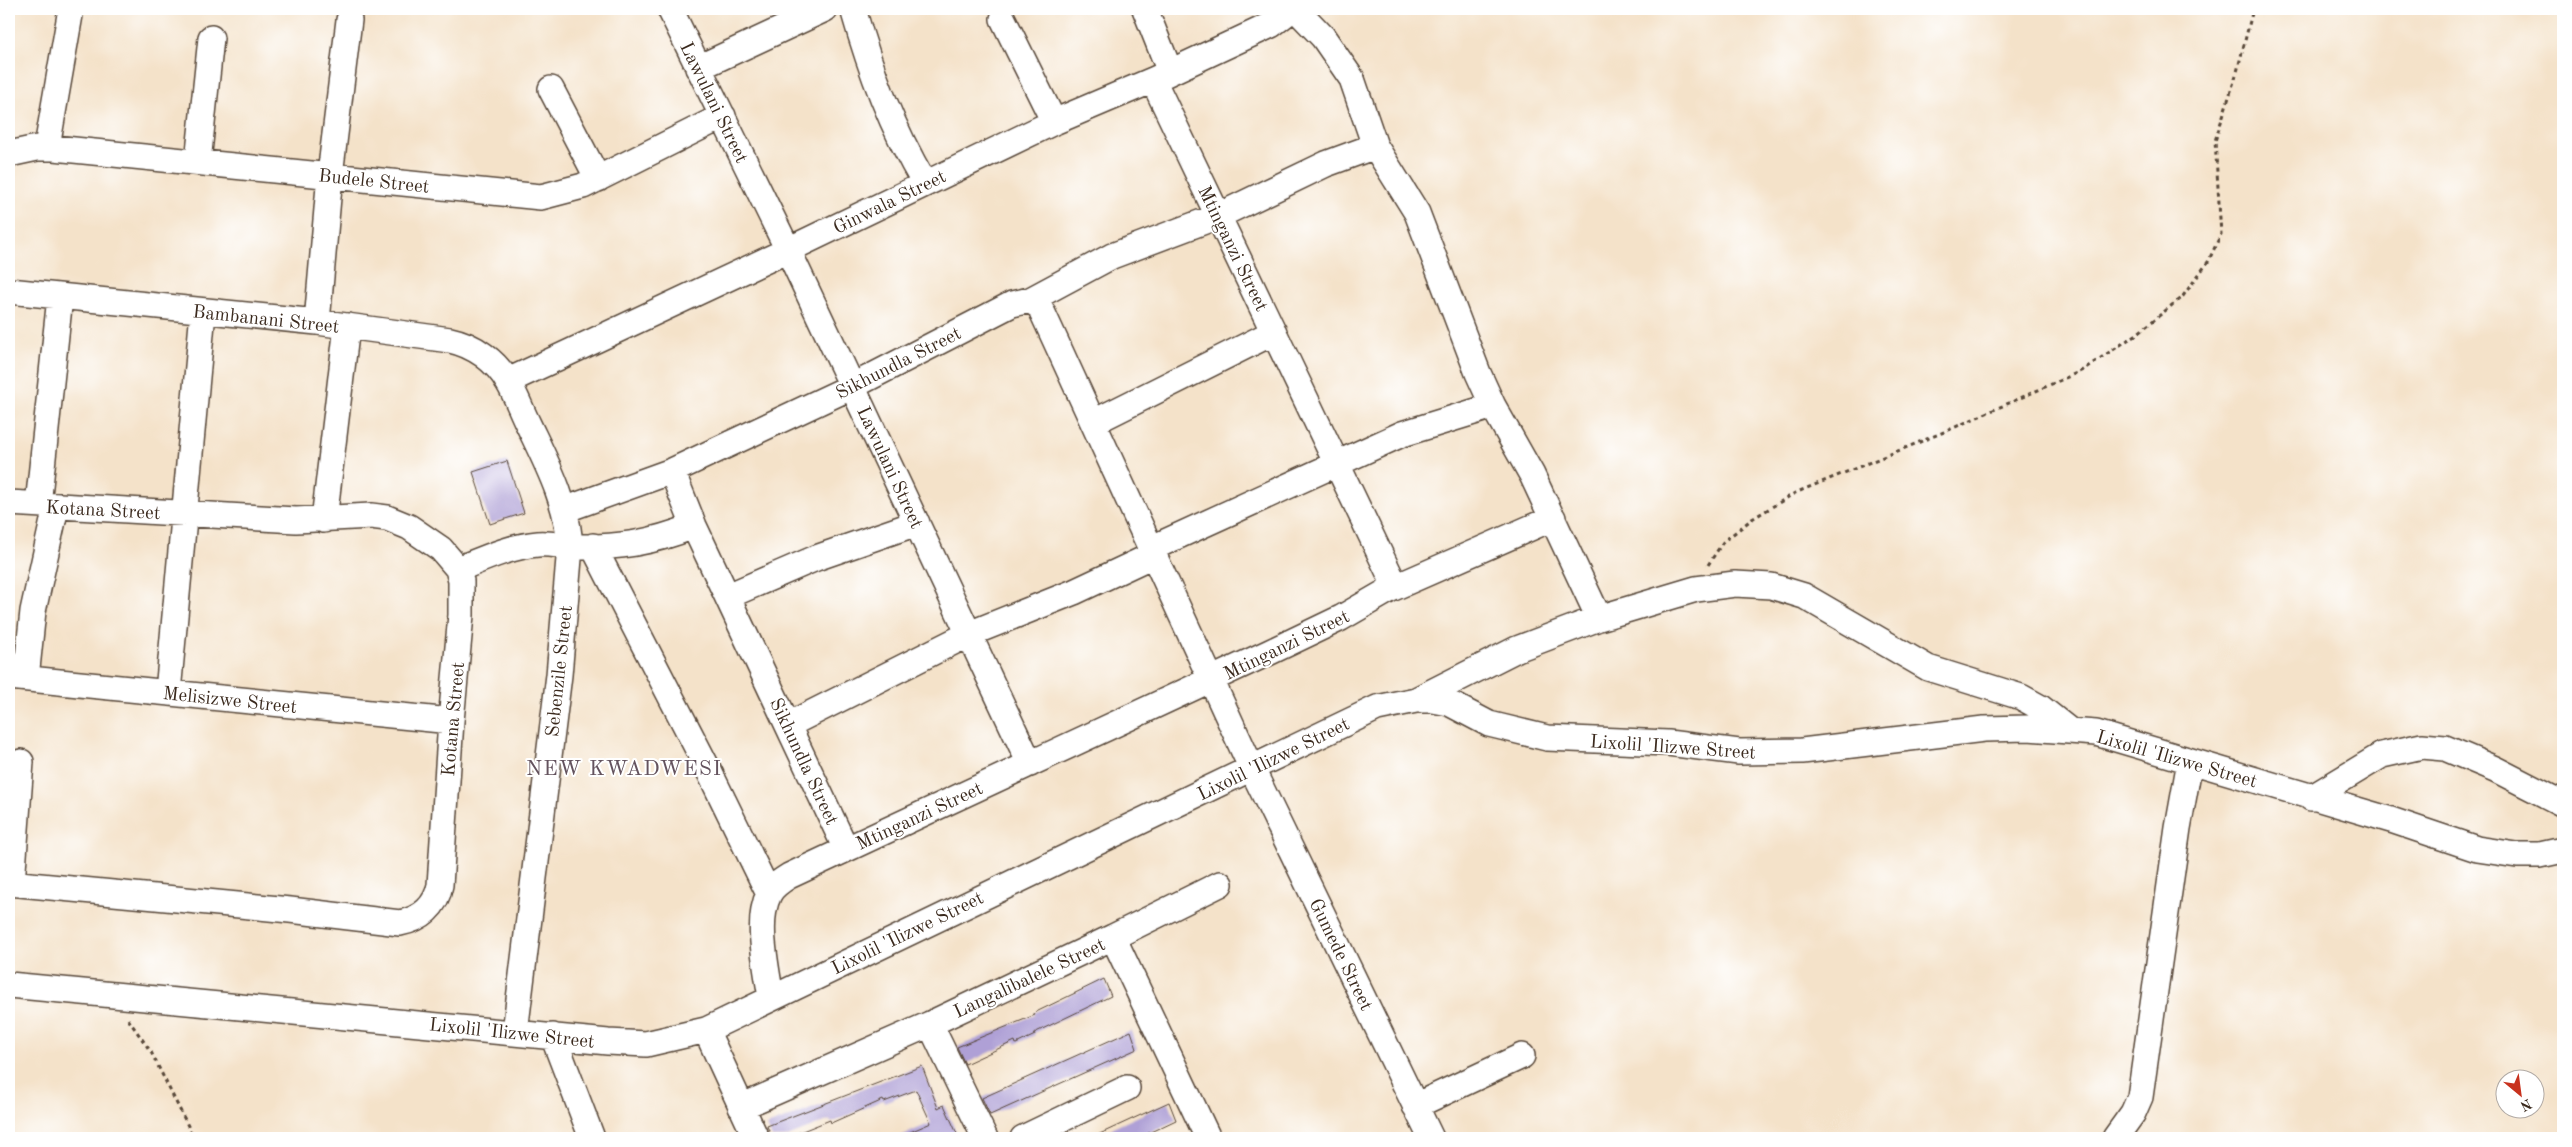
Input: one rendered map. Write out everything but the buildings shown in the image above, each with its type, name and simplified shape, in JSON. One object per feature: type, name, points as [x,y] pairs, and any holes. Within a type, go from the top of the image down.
[{"type":"street","points":[[47,147],[71,9]]},
{"type":"street","name":"Lawulani Street","points":[[670,9],[853,386],[1030,764]]},
{"type":"street","points":[[698,68],[825,9]]},
{"type":"street","points":[[852,9],[880,96],[904,150],[925,184]]},
{"type":"street","name":"Mtinganzi Street","points":[[769,894],[776,885],[789,876],[846,848],[1213,679],[1341,618],[1391,589],[1391,577],[1218,216],[1162,76],[1145,9]]},
{"type":"street","name":"Ginwala Street","points":[[508,381],[788,250],[1054,122],[1162,76],[1271,25],[1292,9]]},
{"type":"street","points":[[1296,9],[1323,36],[1352,79],[1375,146],[1417,213],[1469,353],[1493,406],[1532,475],[1598,618]]},
{"type":"street","points":[[1004,19],[1054,122]]},
{"type":"street","points":[[317,322],[330,175],[349,20]]},
{"type":"street","points":[[198,162],[211,38]]},
{"type":"street","points":[[551,89],[598,179]]},
{"type":"street","name":"Budele Street","points":[[9,154],[19,150],[47,147],[330,175],[523,197],[559,194],[598,179],[723,116]]},
{"type":"street","name":"Sikhundla Street","points":[[846,848],[694,526],[672,471],[853,386],[1012,304],[1030,300],[1112,256],[1218,216],[1326,164],[1375,146]]},
{"type":"street","name":"Bambanani Street","points":[[9,291],[317,322],[463,343],[485,356],[508,381]]},
{"type":"street","points":[[17,677],[33,611],[47,506],[60,297]]},
{"type":"street","points":[[1030,300],[1040,307],[1213,679],[1252,769]]},
{"type":"street","points":[[168,692],[203,312]]},
{"type":"street","points":[[324,520],[347,326]]},
{"type":"street","points":[[1094,422],[1274,332]]},
{"type":"street","name":"Sebenzile Street","points":[[508,381],[547,464],[564,510],[569,530],[581,546],[559,675],[515,1032]]},
{"type":"street","points":[[788,725],[969,634],[1074,592],[1153,551],[1337,463],[1426,425],[1493,406]]},
{"type":"street","points":[[564,510],[672,471]]},
{"type":"street","name":"Kotana Street","points":[[9,503],[324,520],[340,517],[387,518],[409,527],[451,558],[458,569],[461,581],[461,615],[438,894],[424,914],[413,921],[400,923],[290,910],[10,883]]},
{"type":"street","points":[[1391,589],[1553,518]]},
{"type":"street","points":[[728,596],[816,558],[917,523]]},
{"type":"street","points":[[458,569],[488,556],[535,544],[581,546],[644,543],[694,526]]},
{"type":"street","points":[[581,546],[707,767],[769,894],[764,908],[762,933],[771,998]]},
{"type":"street","points":[[1416,700],[1517,650],[1598,618],[1696,589],[1735,584],[1771,586],[1804,596],[1928,668],[2021,697],[2041,708],[2070,731]]},
{"type":"street","name":"Melisizwe Street","points":[[17,677],[451,721]]},
{"type":"street","name":"Lixolil 'Ilizwe Street","points":[[9,985],[111,996],[646,1044],[706,1030],[1377,708],[1416,700],[1449,703],[1489,724],[1547,738],[1668,743],[1739,752],[1802,752],[1932,734],[1984,729],[2070,731],[2112,737],[2310,798],[2391,820],[2477,848],[2517,855],[2540,855],[2563,850]]},
{"type":"street","points":[[2310,798],[2382,755],[2422,746],[2445,748],[2487,765],[2563,804]]},
{"type":"street","points":[[2115,1138],[2133,1113],[2140,1097],[2177,838],[2190,761]]},
{"type":"street","points":[[10,883],[21,762]]},
{"type":"street","name":"Gumede Street","points":[[1252,769],[1431,1138]]},
{"type":"street","points":[[1113,937],[1220,884]]},
{"type":"street","name":"Langalibalele Street","points":[[742,1107],[930,1024],[1113,937],[1208,1138]]},
{"type":"street","points":[[930,1024],[985,1138]]},
{"type":"street","points":[[706,1030],[756,1138]]},
{"type":"street","points":[[553,1036],[592,1138]]},
{"type":"street","points":[[1416,1106],[1522,1056]]},
{"type":"street","points":[[1023,1138],[1128,1088]]},
{"type":"path","points":[[1696,589],[1710,560],[1723,542],[1752,519],[1795,493],[1944,432],[2081,371],[2137,334],[2183,296],[2208,262],[2221,234],[2215,141],[2237,72],[2253,9]]},
{"type":"path","points":[[111,996],[151,1052],[194,1138]]},
{"type":"district","name":"NEW KWADWESI","points":[[624,768]]}]
